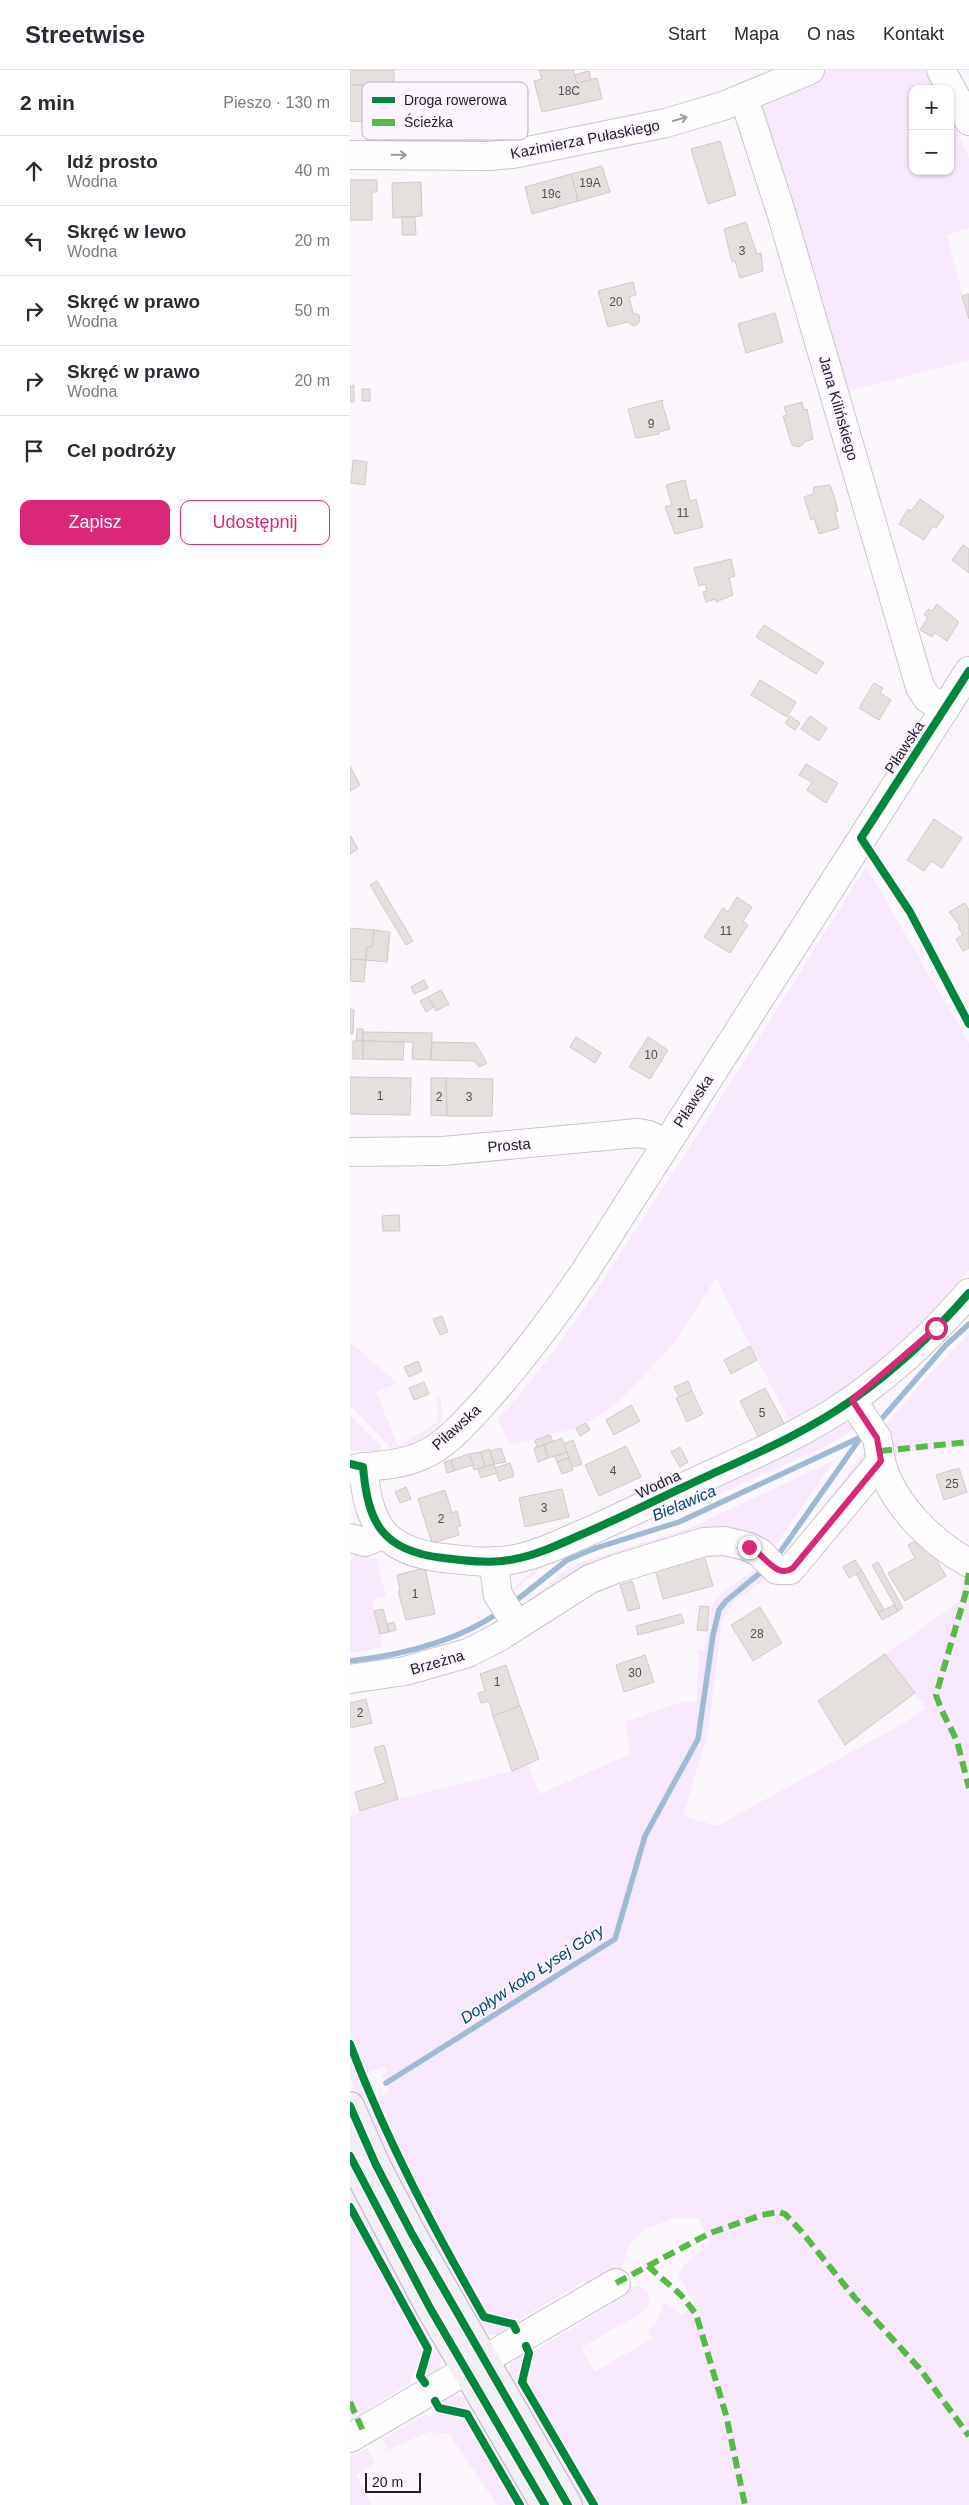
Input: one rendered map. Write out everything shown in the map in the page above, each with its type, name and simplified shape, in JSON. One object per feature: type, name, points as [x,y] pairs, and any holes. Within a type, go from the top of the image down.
[{"type":"main road","points":[[350,2106],[475,2366],[545,2505]]},
{"type":"main road","points":[[350,2156],[385,2227],[568,2505]]},
{"type":"street","name":"Kazimierza Pułaskiego","points":[[350,154],[488,156],[513,154],[666,123],[744,98],[810,70]]},
{"type":"street","points":[[941,70],[969,121]]},
{"type":"street","name":"Jana Kilińskiego","points":[[744,98],[781,212],[920,687],[927,698],[945,709]]},
{"type":"street","name":"Piławska","points":[[354,1467],[396,1464],[423,1455],[453,1434],[507,1376],[546,1326],[584,1273],[969,671]]},
{"type":"street","name":"Prosta","points":[[350,1152],[443,1151],[638,1133],[652,1136],[666,1144]]},
{"type":"street","name":"Wodna","points":[[510,1613],[596,1576],[701,1542],[719,1541],[744,1545],[756,1549],[771,1564],[786,1572],[793,1568],[910,1352],[969,1293]]},
{"type":"street","points":[[869,1430],[892,1489],[903,1505],[930,1534],[969,1563]]},
{"type":"street","name":"Wodna","points":[[354,1467],[370,1511],[384,1534],[396,1544],[421,1554],[492,1561],[510,1560],[535,1554],[601,1526],[801,1431],[869,1430]]},
{"type":"street","points":[[350,1538],[365,1542],[384,1534]]},
{"type":"street","points":[[492,1561],[495,1585],[510,1613]]},
{"type":"street","name":"Brzeżna","points":[[350,1679],[405,1671],[463,1655],[480,1648],[510,1613]]},
{"type":"street","points":[[350,2438],[616,2283]]},
{"type":"shaded area","points":[[829,70],[925,70],[933,85],[909,85],[909,175],[954,175],[954,126],[969,158],[969,228],[947,235],[969,319],[969,360],[842,393],[758,107],[771,95]]},
{"type":"shaded area","points":[[866,867],[969,1043],[969,1270],[953,1290],[874,1373],[791,1425],[716,1278],[673,1344],[620,1401],[591,1421],[569,1430],[510,1445],[498,1419],[540,1369],[596,1290],[705,1123]]},
{"type":"shaded area","points":[[969,1334],[969,1446],[892,1453],[884,1427],[930,1373]]},
{"type":"shaded area","points":[[350,1342],[397,1383],[376,1392],[398,1446],[438,1422],[437,1394],[441,1401],[443,1421],[419,1440],[392,1449],[350,1406]]},
{"type":"shaded area","points":[[350,1415],[382,1447],[378,1451],[350,1451]]},
{"type":"shaded area","points":[[852,1420],[860,1425],[830,1444],[683,1511],[589,1541],[567,1551],[550,1561],[508,1596],[507,1594],[533,1570],[557,1554],[589,1539],[669,1515],[734,1476],[776,1459]]},
{"type":"shaded area","points":[[872,1442],[873,1456],[826,1505],[801,1538],[791,1558],[785,1563],[780,1564],[756,1543],[742,1538],[733,1528],[715,1528],[599,1566],[570,1581],[525,1612],[517,1610],[562,1573],[582,1562],[690,1528],[835,1460],[771,1551],[782,1562]]},
{"type":"shaded area","points":[[356,1553],[376,1558],[386,1596],[372,1600],[383,1647],[350,1653],[350,1562]]},
{"type":"shaded area","points":[[762,1564],[772,1575],[735,1601],[722,1619],[708,1733],[683,1816],[717,1826],[904,1723],[926,1708],[885,1654],[959,1602],[965,1566],[969,1569],[969,2505],[598,2505],[526,2381],[534,2351],[626,2296],[623,2290],[628,2288],[638,2287],[646,2290],[649,2299],[648,2306],[639,2314],[581,2348],[595,2372],[652,2338],[648,2330],[657,2322],[664,2302],[683,2315],[694,2303],[678,2275],[684,2265],[709,2244],[699,2218],[675,2218],[647,2228],[631,2242],[621,2268],[589,2286],[585,2281],[517,2321],[486,2314],[427,2208],[374,2099],[390,2091],[381,2076],[388,2072],[384,2067],[364,2073],[350,2036],[350,1816],[398,1799],[512,1771],[527,1764],[540,1794],[630,1754],[625,1722],[681,1702],[697,1702],[698,1650],[705,1650],[711,1608],[716,1598]]},
{"type":"shaded area","points":[[350,2054],[377,2118],[407,2181],[474,2305],[473,2309],[468,2312],[364,2112],[350,2078]]},
{"type":"shaded area","points":[[350,2180],[433,2333],[428,2336],[424,2335],[350,2200]]},
{"type":"shaded area","points":[[350,2214],[425,2349],[419,2369],[416,2368],[409,2384],[350,2419]]},
{"type":"shaded area","points":[[481,2319],[507,2325],[510,2333],[495,2335],[486,2333],[474,2323]]},
{"type":"shaded area","points":[[439,2343],[442,2355],[441,2364],[437,2373],[429,2381],[424,2373],[431,2348]]},
{"type":"shaded area","points":[[521,2350],[525,2357],[519,2383],[512,2387],[509,2376],[511,2362]]},
{"type":"shaded area","points":[[526,2394],[591,2505],[581,2505],[518,2397]]},
{"type":"shaded area","points":[[450,2395],[465,2398],[476,2407],[469,2411],[444,2405],[440,2398]]},
{"type":"shaded area","points":[[440,2411],[465,2417],[516,2505],[497,2505],[449,2434],[429,2432],[388,2450],[382,2439],[426,2414],[428,2416]]},
{"type":"shaded area","points":[[482,2418],[533,2505],[523,2505],[476,2424]]},
{"type":"shaded area","points":[[367,2448],[375,2463],[356,2475],[371,2505],[350,2505],[350,2458]]},
{"type":"building","points":[[350,70],[394,70],[394,82],[362,82],[362,85],[350,85]]},
{"type":"building","points":[[539,70],[573,70],[577,83],[597,78],[602,99],[542,112],[534,81],[542,79]]},
{"type":"building","points":[[589,71],[591,80],[577,83],[574,75]]},
{"type":"building","points":[[350,85],[362,85],[362,122],[350,121]]},
{"type":"building","points":[[386,140],[462,140],[462,146],[386,146]]},
{"type":"building","points":[[720,141],[736,195],[708,204],[691,149]]},
{"type":"building","points":[[602,166],[610,192],[578,201],[571,174]]},
{"type":"building","points":[[571,174],[578,201],[532,214],[525,187]]},
{"type":"building","points":[[350,180],[377,180],[377,192],[372,192],[372,220],[350,220]]},
{"type":"building","points":[[421,182],[422,216],[393,218],[392,183]]},
{"type":"building","points":[[402,217],[415,217],[416,235],[402,235]]},
{"type":"building","points":[[746,222],[757,254],[761,253],[763,271],[740,278],[735,261],[732,262],[724,229]]},
{"type":"building","points":[[633,282],[636,295],[629,297],[633,313],[639,315],[640,320],[638,324],[633,326],[628,322],[608,327],[598,291]]},
{"type":"building","points":[[969,294],[969,319],[962,296]]},
{"type":"building","points":[[775,313],[783,342],[746,353],[738,324]]},
{"type":"building","points":[[354,385],[354,402],[350,402],[350,386]]},
{"type":"building","points":[[362,389],[370,389],[370,401],[362,401]]},
{"type":"building","points":[[663,400],[662,403],[670,429],[659,432],[659,434],[636,438],[628,409]]},
{"type":"building","points":[[802,402],[804,410],[807,409],[813,439],[804,442],[798,447],[792,445],[783,416],[787,415],[784,407]]},
{"type":"building","points":[[353,460],[367,462],[365,485],[351,483]]},
{"type":"building","points":[[685,480],[690,501],[696,499],[703,527],[675,534],[665,507],[672,505],[666,485]]},
{"type":"building","points":[[830,485],[838,511],[835,513],[839,528],[819,534],[814,518],[811,520],[804,497],[813,494],[814,487]]},
{"type":"building","points":[[920,499],[944,516],[936,528],[933,526],[924,540],[899,524],[908,509],[911,511]]},
{"type":"building","points":[[963,545],[969,549],[969,573],[952,560]]},
{"type":"building","points":[[731,559],[735,576],[729,578],[733,595],[716,602],[716,599],[706,602],[703,592],[707,591],[705,584],[699,586],[694,568]]},
{"type":"building","points":[[937,604],[959,622],[947,641],[935,633],[932,637],[920,630],[928,617],[924,615],[928,609],[932,611]]},
{"type":"building","points":[[764,625],[824,663],[816,674],[756,637]]},
{"type":"building","points":[[760,680],[796,702],[787,717],[751,695]]},
{"type":"building","points":[[874,683],[883,688],[880,693],[891,700],[879,720],[859,708]]},
{"type":"building","points":[[790,716],[800,723],[795,730],[785,723]]},
{"type":"building","points":[[810,716],[827,728],[819,741],[801,729]]},
{"type":"building","points":[[806,764],[838,783],[826,803],[807,790],[812,782],[799,775]]},
{"type":"building","points":[[350,766],[360,785],[350,791]]},
{"type":"building","points":[[934,819],[962,838],[942,868],[931,861],[924,871],[907,860]]},
{"type":"building","points":[[350,835],[358,849],[350,854]]},
{"type":"building","points":[[377,881],[413,941],[406,945],[370,885]]},
{"type":"building","points":[[737,897],[752,907],[743,921],[748,925],[730,953],[704,937],[723,908],[728,912]]},
{"type":"building","points":[[965,903],[969,910],[969,948],[963,951],[956,939],[963,935],[958,927],[960,926],[949,912]]},
{"type":"building","points":[[350,928],[374,930],[372,947],[367,947],[366,960],[350,959]]},
{"type":"building","points":[[374,930],[390,932],[387,962],[366,960],[367,947],[372,947]]},
{"type":"building","points":[[351,959],[366,960],[364,982],[350,981]]},
{"type":"building","points":[[424,980],[428,988],[414,994],[411,987]]},
{"type":"building","points":[[441,990],[449,1004],[436,1011],[428,997]]},
{"type":"building","points":[[428,997],[434,1007],[426,1012],[420,1001]]},
{"type":"building","points":[[350,1009],[354,1010],[353,1034],[350,1034]]},
{"type":"building","points":[[357,1029],[363,1029],[363,1041],[356,1041]]},
{"type":"building","points":[[363,1032],[432,1033],[431,1060],[412,1059],[413,1042],[363,1041]]},
{"type":"building","points":[[576,1037],[601,1053],[595,1063],[570,1047]]},
{"type":"building","points":[[648,1037],[668,1050],[650,1079],[629,1067]]},
{"type":"building","points":[[353,1041],[363,1041],[363,1059],[353,1059]]},
{"type":"building","points":[[363,1041],[404,1042],[403,1060],[363,1059]]},
{"type":"building","points":[[432,1042],[475,1043],[487,1063],[479,1067],[475,1061],[431,1060]]},
{"type":"building","points":[[350,1077],[411,1078],[410,1115],[350,1114]]},
{"type":"building","points":[[431,1078],[446,1078],[447,1116],[431,1115]]},
{"type":"building","points":[[446,1078],[493,1079],[492,1116],[447,1116]]},
{"type":"building","points":[[399,1215],[400,1231],[383,1231],[382,1216]]},
{"type":"building","points":[[442,1316],[448,1332],[440,1335],[433,1319]]},
{"type":"building","points":[[750,1346],[757,1360],[731,1374],[724,1360]]},
{"type":"building","points":[[418,1361],[422,1371],[409,1377],[404,1367]]},
{"type":"building","points":[[688,1381],[692,1391],[679,1397],[674,1387]]},
{"type":"building","points":[[424,1382],[429,1394],[414,1400],[409,1388]]},
{"type":"building","points":[[765,1388],[785,1425],[759,1438],[740,1401]]},
{"type":"building","points":[[692,1391],[703,1414],[687,1422],[676,1398]]},
{"type":"building","points":[[631,1405],[640,1421],[614,1435],[606,1420]]},
{"type":"building","points":[[586,1423],[590,1430],[580,1436],[576,1428]]},
{"type":"building","points":[[550,1435],[553,1441],[537,1447],[535,1440]]},
{"type":"building","points":[[562,1438],[567,1452],[548,1458],[544,1445]]},
{"type":"building","points":[[573,1440],[582,1464],[572,1467],[564,1444]]},
{"type":"building","points":[[544,1445],[548,1458],[538,1462],[534,1448]]},
{"type":"building","points":[[626,1446],[641,1477],[599,1496],[585,1465]]},
{"type":"building","points":[[680,1447],[688,1462],[680,1467],[671,1452]]},
{"type":"building","points":[[501,1448],[506,1462],[494,1464],[490,1451]]},
{"type":"building","points":[[489,1449],[494,1464],[485,1467],[481,1452]]},
{"type":"building","points":[[481,1452],[485,1467],[474,1470],[469,1454]]},
{"type":"building","points":[[567,1452],[569,1458],[557,1462],[555,1456]]},
{"type":"building","points":[[469,1454],[473,1465],[454,1471],[451,1460]]},
{"type":"building","points":[[569,1458],[573,1470],[562,1474],[557,1462]]},
{"type":"building","points":[[451,1460],[454,1471],[447,1473],[444,1462]]},
{"type":"building","points":[[510,1463],[514,1476],[499,1481],[495,1468]]},
{"type":"building","points":[[494,1464],[497,1473],[481,1478],[478,1469]]},
{"type":"building","points":[[959,1468],[967,1492],[944,1500],[936,1475]]},
{"type":"building","points":[[406,1487],[411,1499],[400,1503],[395,1492]]},
{"type":"building","points":[[562,1489],[569,1517],[525,1527],[519,1498]]},
{"type":"building","points":[[445,1490],[452,1513],[457,1511],[461,1526],[457,1527],[459,1535],[432,1543],[418,1499]]},
{"type":"building","points":[[923,1537],[946,1576],[905,1601],[888,1573],[915,1558],[908,1545]]},
{"type":"building","points":[[704,1555],[713,1586],[663,1599],[655,1569]]},
{"type":"building","points":[[855,1560],[862,1571],[849,1578],[843,1567]]},
{"type":"building","points":[[878,1562],[903,1608],[898,1611],[872,1565]]},
{"type":"building","points":[[425,1568],[435,1614],[406,1620],[398,1591],[400,1590],[397,1575]]},
{"type":"building","points":[[862,1571],[884,1610],[878,1613],[856,1574]]},
{"type":"building","points":[[632,1581],[640,1608],[628,1611],[620,1585]]},
{"type":"building","points":[[894,1605],[898,1611],[882,1620],[878,1613]]},
{"type":"building","points":[[700,1606],[709,1607],[707,1631],[697,1630]]},
{"type":"building","points":[[760,1607],[782,1643],[753,1661],[731,1625]]},
{"type":"building","points":[[383,1609],[389,1632],[380,1634],[374,1611]]},
{"type":"building","points":[[681,1614],[684,1623],[638,1635],[636,1626]]},
{"type":"building","points":[[394,1622],[396,1630],[389,1632],[387,1624]]},
{"type":"building","points":[[885,1654],[915,1693],[845,1745],[818,1701]]},
{"type":"building","points":[[645,1655],[654,1682],[624,1692],[616,1665]]},
{"type":"building","points":[[506,1665],[520,1706],[493,1716],[489,1701],[481,1703],[478,1693],[485,1691],[480,1674]]},
{"type":"building","points":[[366,1699],[372,1723],[350,1728],[350,1703]]},
{"type":"building","points":[[520,1706],[539,1759],[512,1771],[493,1716]]},
{"type":"building","points":[[384,1745],[398,1799],[360,1811],[355,1792],[385,1783],[374,1748]]},
{"type":"waterway","name":"Bielawica","points":[[877,1424],[946,1345],[969,1324]]},
{"type":"waterway","name":"Dopływ koło Łysej Góry","points":[[776,1558],[861,1437]]},
{"type":"waterway","name":"Bielawica","points":[[513,1603],[567,1560],[596,1548],[679,1522],[861,1437]]},
{"type":"waterway","name":"Dopływ koło Łysej Góry","points":[[386,2083],[615,1939],[645,1836],[698,1739],[713,1635],[719,1610],[726,1601],[766,1568]]},
{"type":"waterway","name":"Bielawica","points":[[350,1661],[409,1651],[448,1639],[484,1622],[501,1611]]},
{"type":"marked path","points":[[880,1451],[969,1442]]},
{"type":"marked path","points":[[969,1573],[966,1592],[936,1695],[957,1741],[969,1788]]},
{"type":"marked path","points":[[616,2283],[710,2233],[762,2215],[779,2212],[785,2214],[855,2298],[920,2369],[969,2436]]},
{"type":"marked path","points":[[648,2266],[681,2295],[696,2314],[726,2415],[745,2505]]},
{"type":"marked path","points":[[350,2402],[363,2431]]},
{"type":"cycle path","points":[[969,671],[861,838],[910,912],[969,1024]]},
{"type":"cycle path","points":[[350,1464],[363,1467],[365,1487],[374,1519],[392,1541],[405,1549],[443,1558],[476,1561],[494,1562],[528,1556],[605,1524],[749,1457],[812,1425],[852,1400],[899,1363],[969,1293]]},
{"type":"cycle path","points":[[350,2044],[379,2115],[412,2184],[484,2317],[513,2324],[516,2330]]},
{"type":"cycle path","points":[[350,2106],[376,2165],[412,2234],[568,2505]]},
{"type":"cycle path","points":[[350,2156],[430,2308],[545,2505]]},
{"type":"cycle path","points":[[350,2207],[428,2349],[420,2376],[425,2383]]},
{"type":"cycle path","points":[[526,2346],[529,2353],[522,2382],[594,2505]]},
{"type":"cycle path","points":[[435,2401],[439,2408],[467,2414],[520,2505]]},
{"type":"route","points":[[749,1547],[756,1549],[777,1570],[786,1572],[793,1568],[881,1461],[877,1438],[852,1400],[936,1328]]}]
